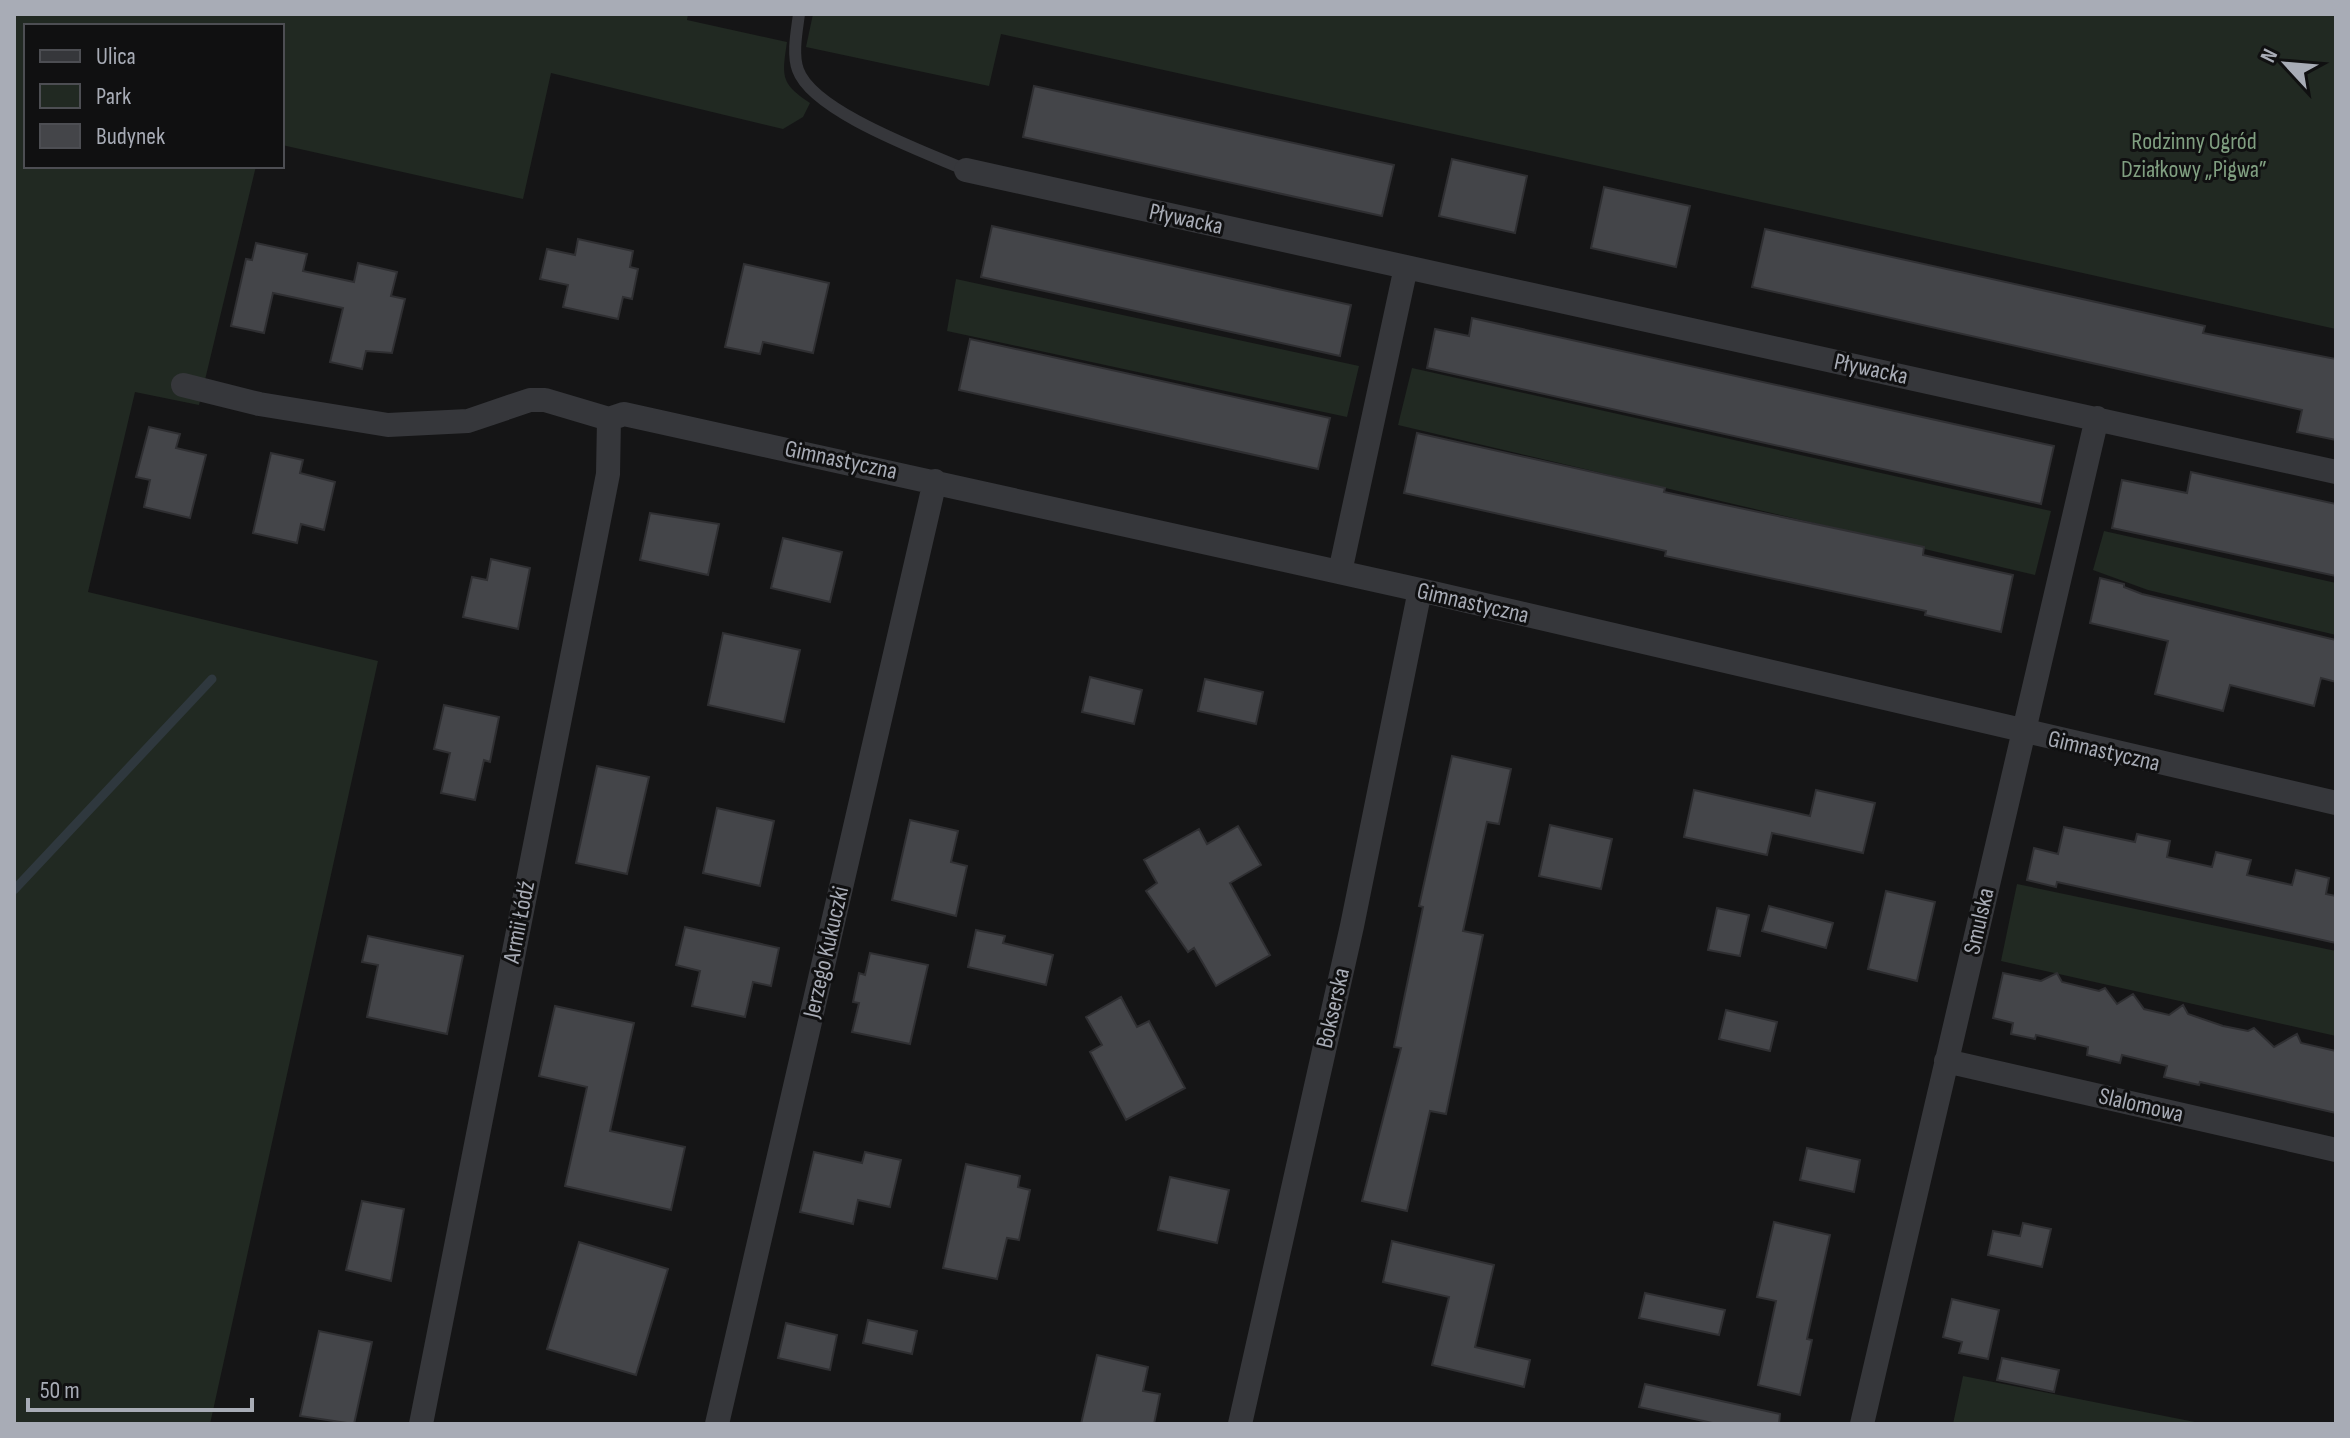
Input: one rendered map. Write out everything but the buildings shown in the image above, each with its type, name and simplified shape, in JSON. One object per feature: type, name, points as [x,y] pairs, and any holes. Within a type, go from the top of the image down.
[{"type":"street","name":"Pływacka","points":[[966,170],[2336,472]]},
{"type":"street","points":[[1340,572],[1406,267]]},
{"type":"street","name":"Gimnastyczna","points":[[183,385],[259,404],[388,425],[468,421],[530,400],[545,400],[609,419],[624,414],[1420,590],[2336,803]]},
{"type":"street","name":"Smulska","points":[[1862,1424],[2097,418]]},
{"type":"street","name":"Armii Łódź","points":[[421,1424],[608,474],[609,419]]},
{"type":"street","name":"Jerzego Kukuczki","points":[[717,1424],[935,481]]},
{"type":"street","name":"Bokserska","points":[[1240,1424],[1352,926],[1420,590]]},
{"type":"street","name":"Slalomowa","points":[[1946,1061],[2336,1150]]},
{"type":"lane","points":[[799,14],[797,69],[808,86],[835,109],[966,170]]},
{"type":"green space","points":[[14,14],[688,14],[687,20],[787,42],[785,78],[793,90],[810,103],[803,117],[783,129],[551,73],[523,199],[284,145],[284,24],[24,24],[24,168],[256,168],[199,405],[135,392],[88,592],[378,661],[210,1424],[14,1424]]},
{"type":"green space","name":"Rodzinny Ogród Działkowy „Pigwa”","points":[[813,14],[2336,14],[2336,329],[1001,34],[989,86],[806,47]]},
{"type":"green space","points":[[956,279],[1359,366],[1347,417],[947,331]]},
{"type":"green space","points":[[1412,368],[2051,511],[2035,575],[1398,425]]},
{"type":"green space","points":[[2104,531],[2336,583],[2336,635],[2148,590],[2093,570]]},
{"type":"green space","points":[[2017,884],[2336,951],[2336,1036],[2001,961]]},
{"type":"green space","points":[[1963,1376],[2205,1424],[1953,1424]]},
{"type":"waterway","points":[[14,890],[212,679]]}]
